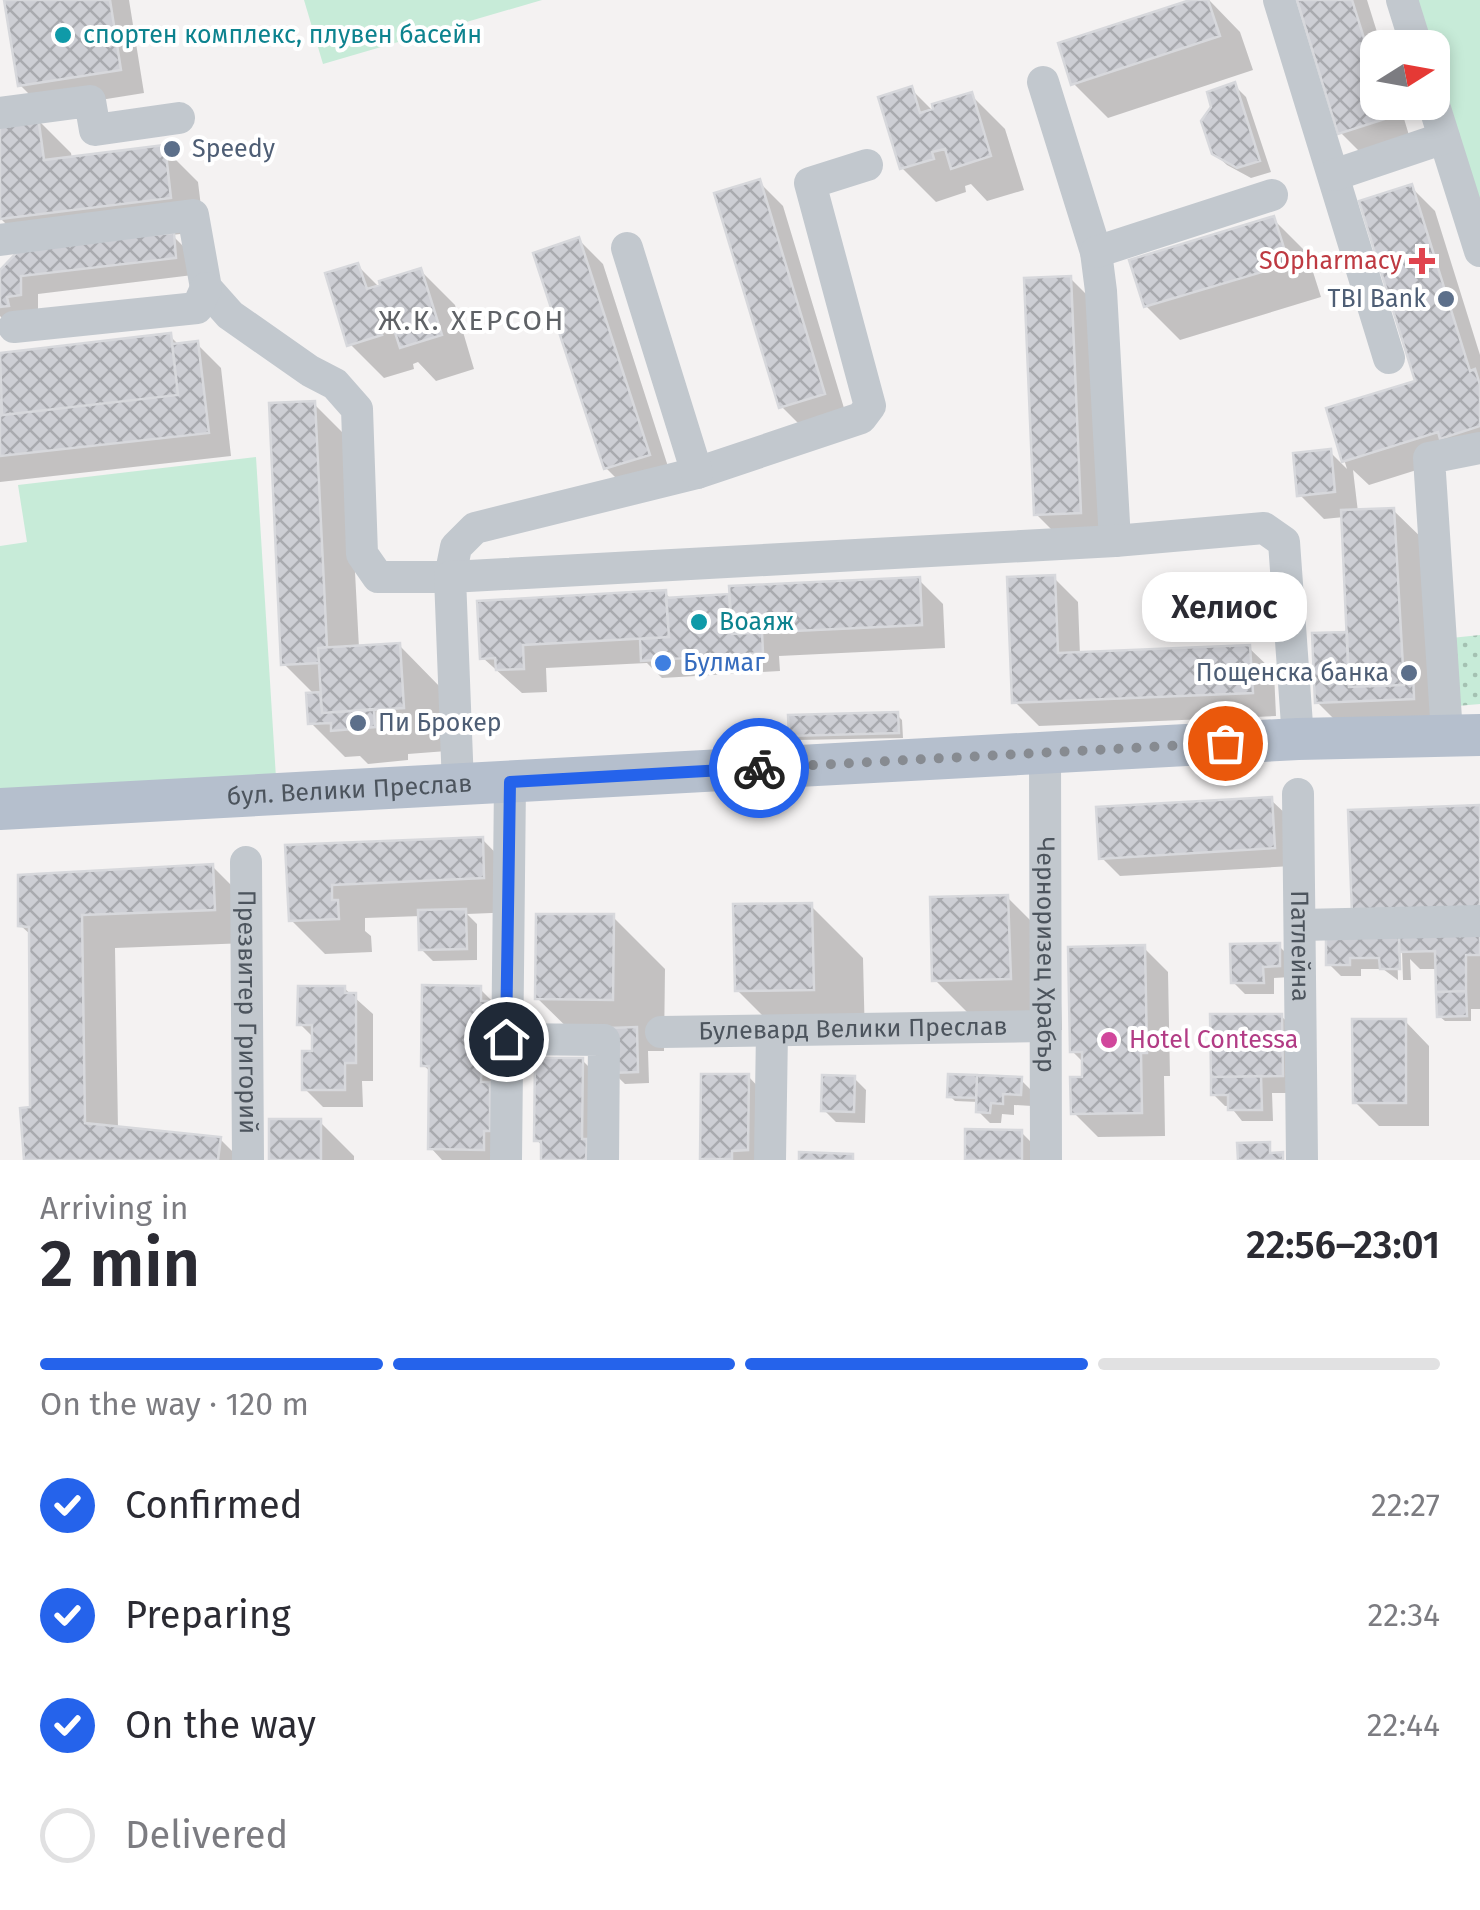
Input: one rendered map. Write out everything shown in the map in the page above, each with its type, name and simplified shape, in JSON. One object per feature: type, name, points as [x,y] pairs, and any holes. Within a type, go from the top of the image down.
[{"type":"main road","name":"бул. Велики Преслав","points":[[0,809],[1298,739],[1468,723]]},
{"type":"street","points":[[1279,0],[1389,358]]},
{"type":"street","points":[[1402,0],[1411,30]]},
{"type":"street","points":[[1043,82],[1096,252],[1115,541]]},
{"type":"street","points":[[0,113],[90,101],[95,130],[179,118]]},
{"type":"street","points":[[1438,120],[1480,251]]},
{"type":"street","points":[[1334,175],[1444,138]]},
{"type":"street","points":[[458,786],[450,576],[456,547],[475,528],[697,473],[861,418],[870,406],[810,183],[867,165]]},
{"type":"street","points":[[1096,252],[1272,195]]},
{"type":"street","points":[[0,240],[193,215],[206,288],[230,315],[335,384],[357,409],[362,554],[378,577],[1115,541],[1264,528],[1284,542],[1298,739]]},
{"type":"street","points":[[627,248],[697,473]]},
{"type":"street","points":[[14,327],[196,308],[206,288]]},
{"type":"street","points":[[1468,723],[1428,458],[1480,448]]},
{"type":"street","name":"Черноризец Храбър","points":[[1045,753],[1046,1160]]},
{"type":"street","points":[[506,1160],[510,782]]},
{"type":"street","name":"Патлейна","points":[[1298,794],[1302,1160]]},
{"type":"street","name":"Презвитер Григорий","points":[[246,862],[248,1160]]},
{"type":"street","points":[[1301,925],[1480,921]]},
{"type":"street","name":"Булевард Велики Преслав","points":[[660,1032],[1046,1026]]},
{"type":"street","points":[[770,1160],[772,1031]]},
{"type":"street","points":[[506,1039],[604,1040],[603,1160]]},
{"type":"green space","points":[[304,0],[542,0],[323,64]]},
{"type":"green space","points":[[1414,0],[1480,0],[1480,205],[1450,113],[1450,30],[1425,30]]},
{"type":"green space","points":[[256,457],[277,794],[0,809],[0,546],[27,542],[18,485]]},
{"type":"green space","points":[[1480,635],[1480,704],[1457,706],[1451,638]]},
{"type":"building","name":"спортен комплекс, плувен басейн","points":[[4,0],[110,0],[121,70],[18,86]]},
{"type":"building","points":[[1190,0],[1208,0],[1220,36],[1071,85],[1058,43]]},
{"type":"building","points":[[1297,0],[1352,0],[1361,30],[1360,120],[1382,120],[1338,134]]},
{"type":"building","points":[[1235,82],[1260,161],[1237,168],[1212,154],[1201,121],[1211,107],[1207,92]]},
{"type":"building","points":[[912,86],[920,113],[933,109],[932,104],[972,92],[991,156],[951,169],[945,149],[932,152],[934,159],[900,169],[878,97]]},
{"type":"building","points":[[38,116],[44,160],[165,145],[171,198],[0,219],[0,121]]},
{"type":"building","points":[[760,179],[825,394],[779,408],[714,193]]},
{"type":"building","points":[[1412,184],[1470,371],[1475,369],[1480,385],[1480,426],[1440,439],[1438,432],[1342,462],[1326,408],[1415,381],[1359,201]]},
{"type":"building","points":[[1274,216],[1289,264],[1144,307],[1129,260]]},
{"type":"building","points":[[174,233],[176,258],[21,276],[21,295],[7,297],[9,306],[0,307],[0,270],[24,245]]},
{"type":"building","points":[[579,237],[650,455],[604,469],[533,253]]},
{"type":"building","points":[[358,263],[367,289],[380,285],[379,281],[421,268],[442,335],[400,348],[393,326],[380,330],[382,335],[347,346],[325,273]]},
{"type":"building","points":[[1071,276],[1081,513],[1034,515],[1024,278]]},
{"type":"building","points":[[171,333],[178,395],[2,415],[0,353]]},
{"type":"building","points":[[198,341],[209,433],[0,456],[0,399],[2,415],[178,395],[172,344]]},
{"type":"building","points":[[315,401],[327,647],[318,648],[319,663],[281,665],[269,403]]},
{"type":"building","points":[[1331,449],[1335,492],[1297,496],[1293,453]]},
{"type":"building","points":[[1394,508],[1404,685],[1349,687],[1341,510]]},
{"type":"building","points":[[1055,575],[1058,653],[1250,645],[1253,693],[1012,703],[1007,577]]},
{"type":"building","points":[[920,577],[922,625],[732,634],[729,586]]},
{"type":"building","points":[[666,590],[669,637],[523,645],[524,669],[496,670],[495,658],[480,659],[477,601]]},
{"type":"building","name":"Воаяж","points":[[729,594],[732,634],[762,632],[763,653],[641,661],[640,639],[669,637],[666,598]]},
{"type":"building","points":[[1347,632],[1349,687],[1404,685],[1403,670],[1413,670],[1414,699],[1315,703],[1312,633]]},
{"type":"building","points":[[400,643],[404,708],[322,713],[318,648]]},
{"type":"building","points":[[320,692],[322,713],[374,709],[375,727],[331,731],[331,723],[308,724],[306,693]]},
{"type":"building","points":[[898,712],[899,733],[789,736],[788,715]]},
{"type":"building","points":[[1272,797],[1275,848],[1099,859],[1096,807]]},
{"type":"building","points":[[1480,805],[1480,909],[1352,914],[1348,810]]},
{"type":"building","points":[[483,837],[484,878],[332,885],[332,900],[338,900],[339,919],[289,921],[285,845]]},
{"type":"building","points":[[213,864],[215,910],[82,915],[85,1123],[221,1137],[218,1160],[24,1160],[20,1108],[30,1107],[29,927],[18,926],[18,875]]},
{"type":"building","points":[[1008,895],[1011,979],[932,981],[930,897]]},
{"type":"building","points":[[812,903],[814,990],[735,991],[733,904]]},
{"type":"building","points":[[466,909],[467,949],[419,950],[418,910]]},
{"type":"building","points":[[536,914],[614,914],[613,1000],[535,999]]},
{"type":"building","points":[[1480,931],[1480,955],[1466,955],[1466,991],[1436,992],[1435,951],[1399,952],[1399,933]]},
{"type":"building","points":[[1399,933],[1400,969],[1380,969],[1379,958],[1350,958],[1350,965],[1326,965],[1326,934]]},
{"type":"building","points":[[1280,943],[1280,966],[1263,967],[1264,983],[1231,983],[1230,944]]},
{"type":"building","points":[[1145,945],[1147,1053],[1141,1053],[1142,1113],[1071,1114],[1070,1077],[1082,1077],[1082,1052],[1070,1052],[1068,947]]},
{"type":"building","points":[[422,985],[481,986],[481,1001],[488,1001],[487,1052],[482,1052],[481,1082],[490,1082],[490,1131],[484,1131],[484,1150],[428,1149],[429,1066],[421,1066]]},
{"type":"building","points":[[298,986],[345,986],[345,993],[356,993],[356,1063],[345,1063],[345,1090],[302,1090],[302,1051],[312,1051],[312,1025],[297,1025]]},
{"type":"building","points":[[1466,991],[1467,1016],[1437,1017],[1436,992]]},
{"type":"building","points":[[1210,1014],[1282,1014],[1283,1076],[1211,1077]]},
{"type":"building","points":[[1352,1019],[1406,1019],[1406,1103],[1353,1103]]},
{"type":"building","points":[[637,1027],[638,1072],[611,1073],[610,1028]]},
{"type":"building","points":[[535,1058],[583,1058],[582,1139],[587,1139],[586,1160],[541,1160],[541,1141],[534,1141]]},
{"type":"building","points":[[701,1074],[749,1074],[748,1150],[732,1151],[732,1159],[700,1159]]},
{"type":"building","points":[[948,1074],[977,1075],[976,1098],[947,1097]]},
{"type":"building","points":[[822,1075],[855,1076],[854,1112],[821,1111]]},
{"type":"building","points":[[977,1075],[1022,1077],[1021,1095],[1003,1094],[1003,1104],[991,1103],[990,1113],[976,1112]]},
{"type":"building","points":[[1261,1076],[1262,1110],[1228,1110],[1228,1095],[1211,1095],[1211,1077]]},
{"type":"building","points":[[269,1119],[321,1119],[321,1160],[269,1160]]},
{"type":"building","points":[[965,1129],[1022,1130],[1022,1160],[965,1160]]},
{"type":"building","points":[[1270,1142],[1270,1153],[1283,1152],[1283,1160],[1238,1160],[1237,1143]]},
{"type":"building","points":[[799,1152],[853,1154],[853,1160],[799,1160]]},
{"type":"way so far","points":[[759,768],[1225,743]]},
{"type":"place","name":"спортен комплекс, плувен басейн","points":[[63,35]]},
{"type":"place","name":"Speedy","points":[[172,149]]},
{"type":"place","name":"SOpharmacy","points":[[1422,261]]},
{"type":"place","name":"TBI Bank","points":[[1446,299]]},
{"type":"place","name":"Воаяж","points":[[699,622]]},
{"type":"place","name":"Булмаг","points":[[663,663]]},
{"type":"place","name":"Пощенска банка","points":[[1409,673]]},
{"type":"place","name":"Пи Брокер","points":[[358,723]]},
{"type":"place","name":"Хелиос","points":[[1225,743]]},
{"type":"place","name":"Hotel Contessa","points":[[1109,1040]]},
{"type":"district","name":"Ж.К. ХЕРСОН","points":[[472,320]]},
{"type":"route","points":[[506,1039],[510,782],[759,768]]}]
